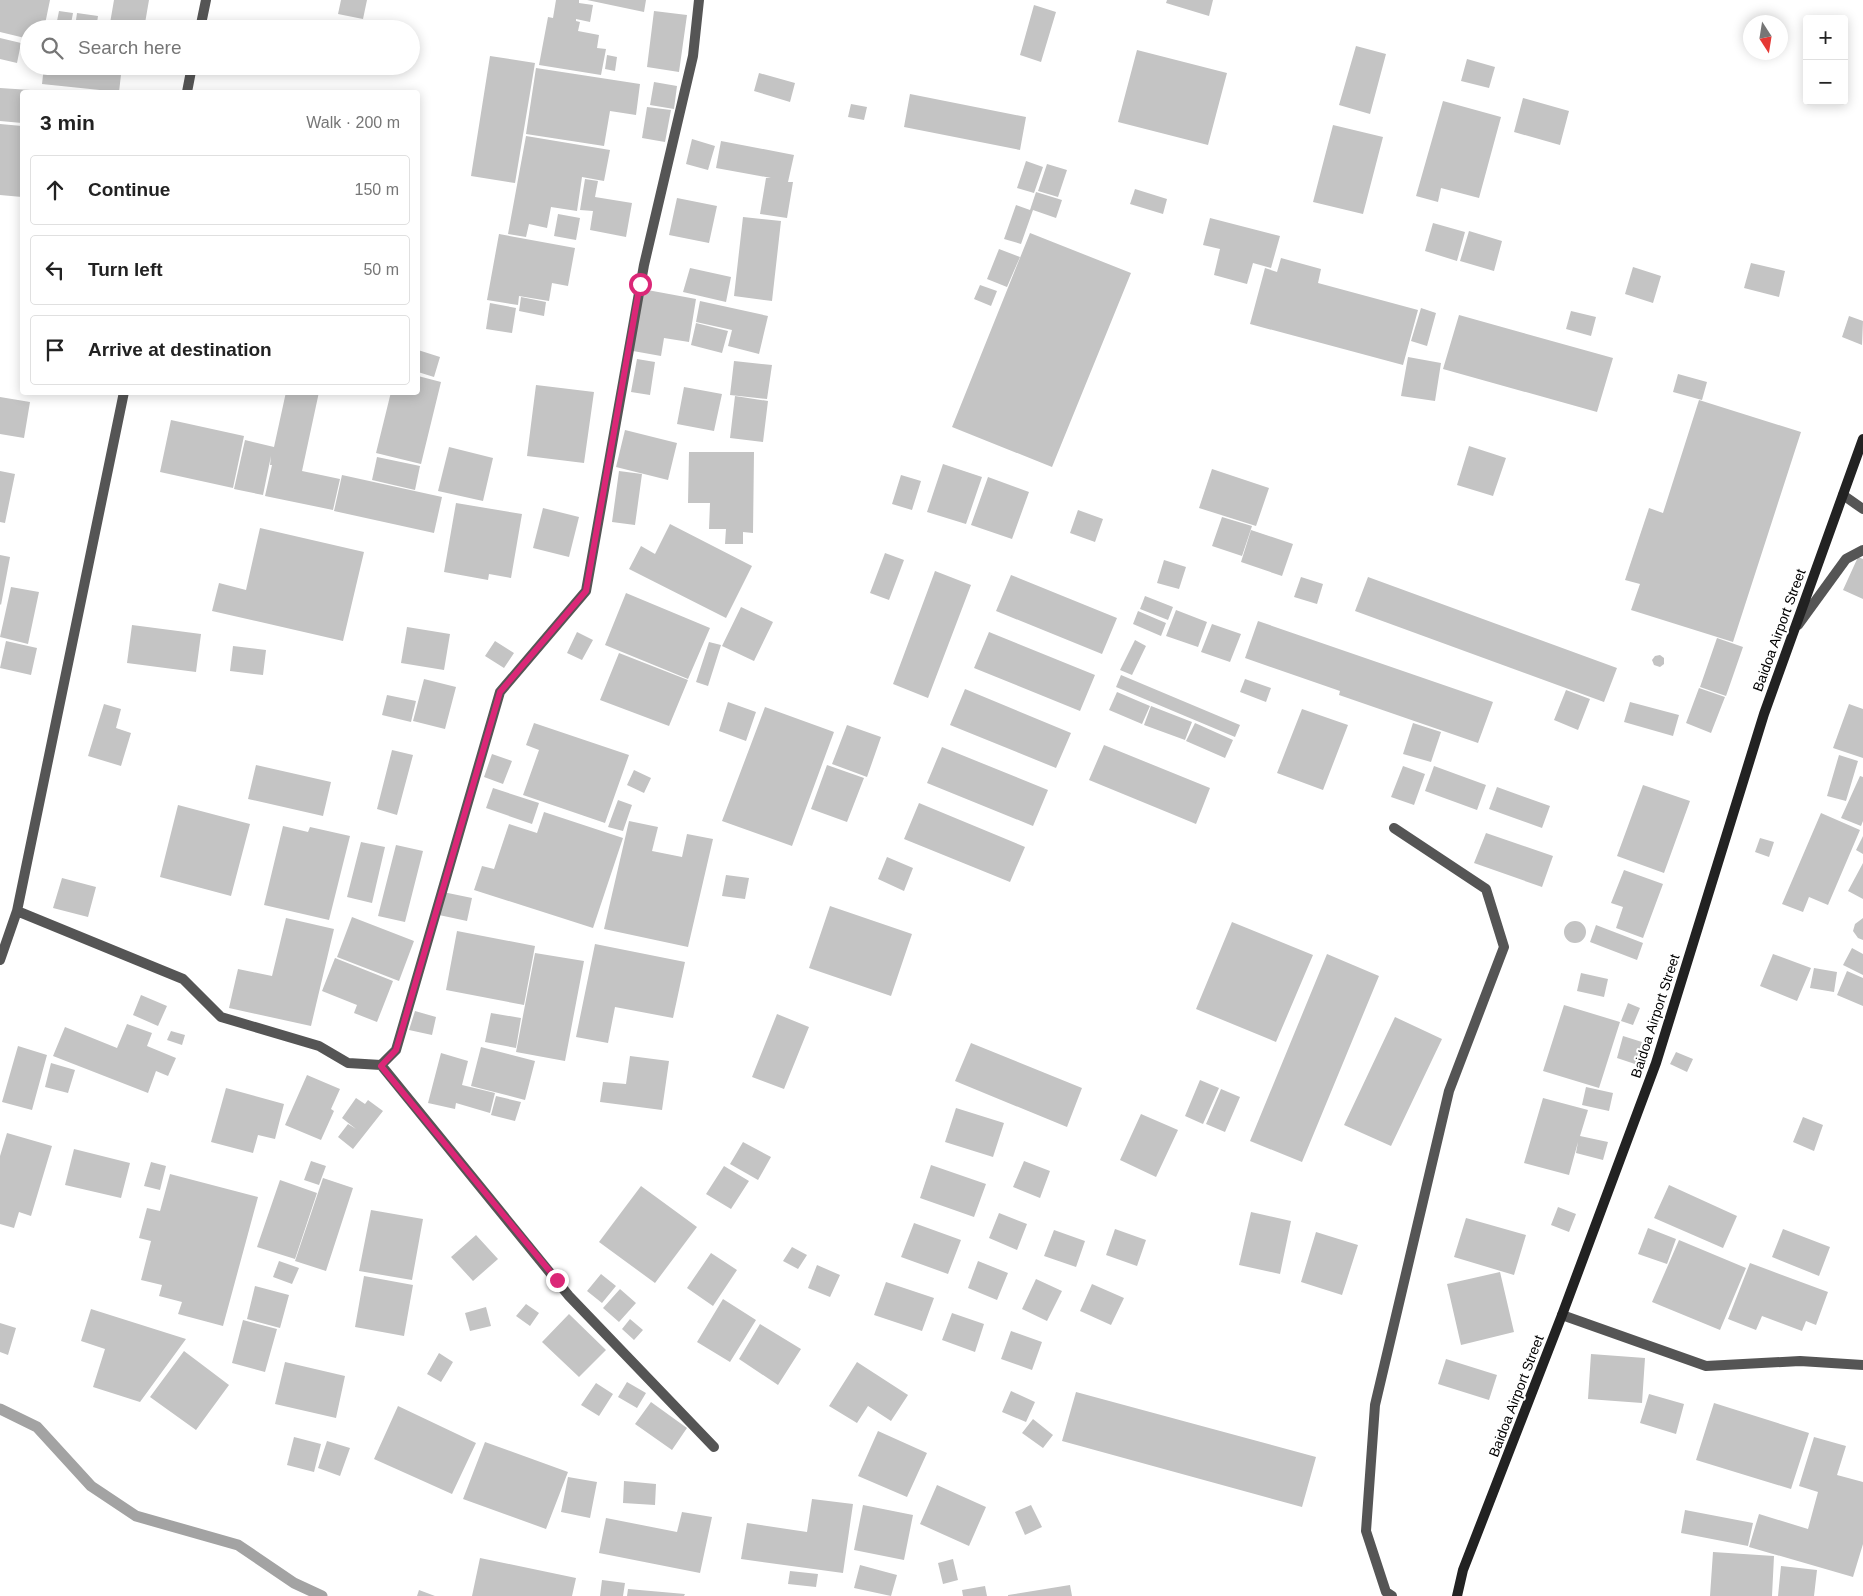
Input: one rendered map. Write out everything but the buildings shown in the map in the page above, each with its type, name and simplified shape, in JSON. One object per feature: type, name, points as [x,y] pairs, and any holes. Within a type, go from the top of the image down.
[{"type":"street","points":[[202,20],[206,0]]},
{"type":"street","points":[[381,1066],[396,1050],[500,692],[586,591],[644,265],[693,56],[699,0]]},
{"type":"street","points":[[187,90],[190,75]]},
{"type":"street","points":[[0,960],[17,911],[123,395]]},
{"type":"street","name":"Baidoa Airport Street","points":[[1457,1596],[1463,1570],[1562,1315],[1656,1064],[1764,714],[1863,439]]},
{"type":"street","points":[[1843,495],[1863,509]]},
{"type":"street","points":[[1795,629],[1846,559],[1863,550]]},
{"type":"street","points":[[1392,1596],[1386,1592],[1366,1531],[1375,1406],[1449,1091],[1504,947],[1486,889],[1394,828]]},
{"type":"street","points":[[17,911],[183,979],[221,1017],[319,1046],[348,1063],[381,1066],[569,1296],[714,1447]]},
{"type":"street","points":[[1562,1315],[1706,1366],[1800,1361],[1863,1365]]},
{"type":"waterway","points":[[0,1409],[37,1427],[91,1486],[136,1516],[238,1545],[294,1583],[322,1596]]},
{"type":"route","points":[[557,1280],[381,1066],[396,1050],[500,692],[586,591],[640,284]]}]
